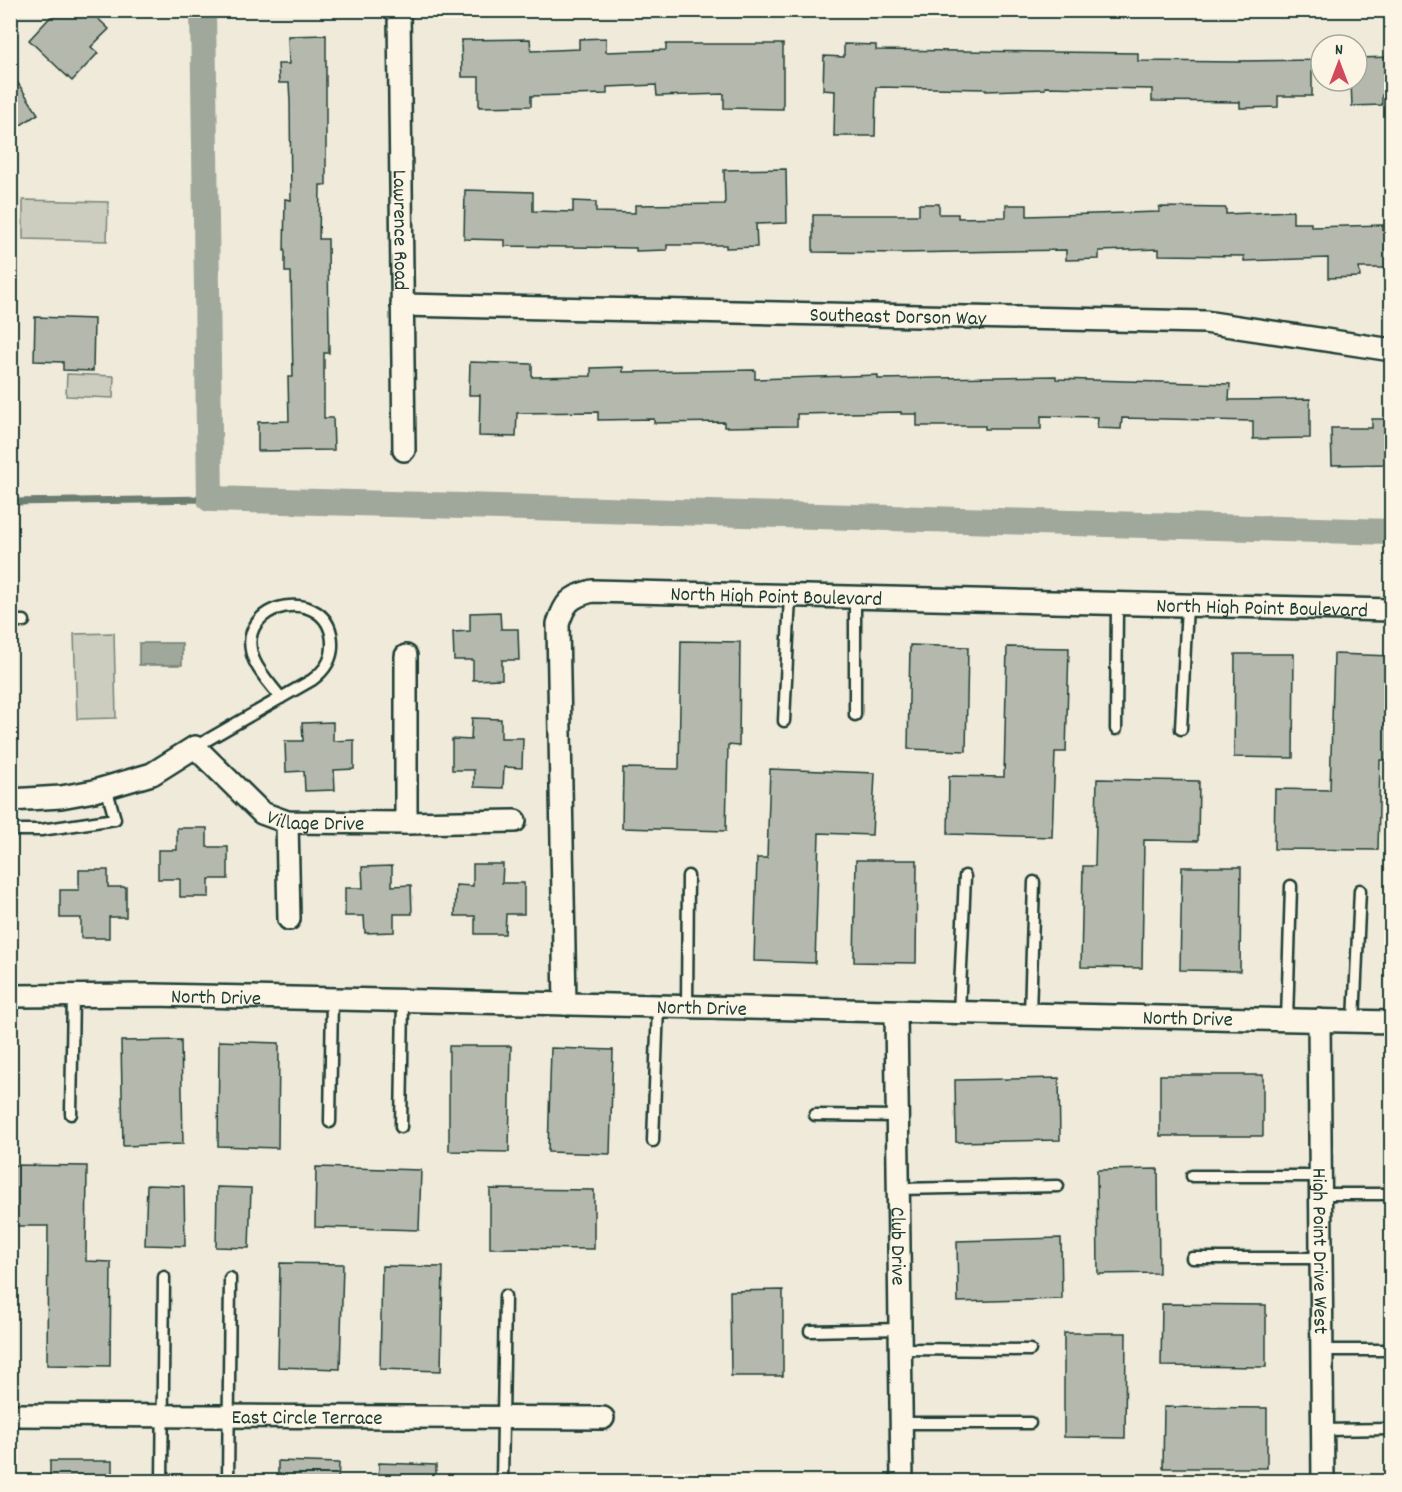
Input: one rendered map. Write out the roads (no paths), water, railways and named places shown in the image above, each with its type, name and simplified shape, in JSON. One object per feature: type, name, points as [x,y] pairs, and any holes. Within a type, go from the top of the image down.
[{"type":"street","name":"Lawrence Road","points":[[399,10],[404,450]]},
{"type":"street","name":"Southeast Dorson Way","points":[[402,305],[1205,322],[1392,350]]},
{"type":"street","name":"North High Point Boulevard","points":[[564,1004],[558,624],[563,607],[576,595],[592,591],[1392,610]]},
{"type":"street","points":[[406,656],[406,823]]},
{"type":"street","points":[[10,800],[61,797],[152,774],[195,747]]},
{"type":"street","name":"Village Drive","points":[[195,747],[262,813],[287,822],[515,821]]},
{"type":"street","points":[[287,822],[289,919]]},
{"type":"street","name":"North Drive","points":[[10,996],[154,994],[1392,1022]]},
{"type":"street","name":"Club Drive","points":[[896,1012],[902,1482]]},
{"type":"street","name":"High Point Drive West","points":[[1319,1020],[1323,1482]]},
{"type":"street","name":"East Circle Terrace","points":[[10,1415],[603,1418]]},
{"type":"lane","points":[[784,721],[790,596]]},
{"type":"lane","points":[[855,598],[855,715]]},
{"type":"lane","points":[[1116,729],[1118,604]]},
{"type":"lane","points":[[195,747],[281,698],[322,673],[332,652],[330,630],[316,612],[305,607],[282,605],[272,610],[262,617],[252,638],[251,649],[254,660],[281,698]]},
{"type":"lane","points":[[1181,729],[1187,605]]},
{"type":"lane","points":[[10,621],[24,621]]},
{"type":"lane","points":[[10,830],[41,830],[115,819],[106,787]]},
{"type":"lane","points":[[687,1007],[688,876]]},
{"type":"lane","points":[[959,1013],[965,876]]},
{"type":"lane","points":[[1030,1015],[1034,882]]},
{"type":"lane","points":[[1287,1020],[1291,886]]},
{"type":"lane","points":[[1354,1021],[1360,890]]},
{"type":"lane","points":[[71,1114],[73,995]]},
{"type":"lane","points":[[330,1122],[332,998]]},
{"type":"lane","points":[[401,1128],[403,1000]]},
{"type":"lane","points":[[653,1141],[658,1006]]},
{"type":"lane","points":[[814,1115],[897,1116]]},
{"type":"lane","points":[[1192,1176],[1320,1185],[1392,1194]]},
{"type":"lane","points":[[898,1189],[1059,1186]]},
{"type":"lane","points":[[1192,1258],[1321,1258]]},
{"type":"lane","points":[[162,1482],[164,1277]]},
{"type":"lane","points":[[228,1482],[230,1278]]},
{"type":"lane","points":[[502,1482],[505,1296]]},
{"type":"lane","points":[[810,1331],[1030,1350]]},
{"type":"lane","points":[[1322,1350],[1392,1350]]},
{"type":"lane","points":[[901,1423],[1030,1423]]},
{"type":"lane","points":[[1322,1430],[1392,1429]]},
{"type":"waterway","points":[[203,10],[210,499],[1392,532]]},
{"type":"waterway","points":[[10,502],[210,499]]}]
